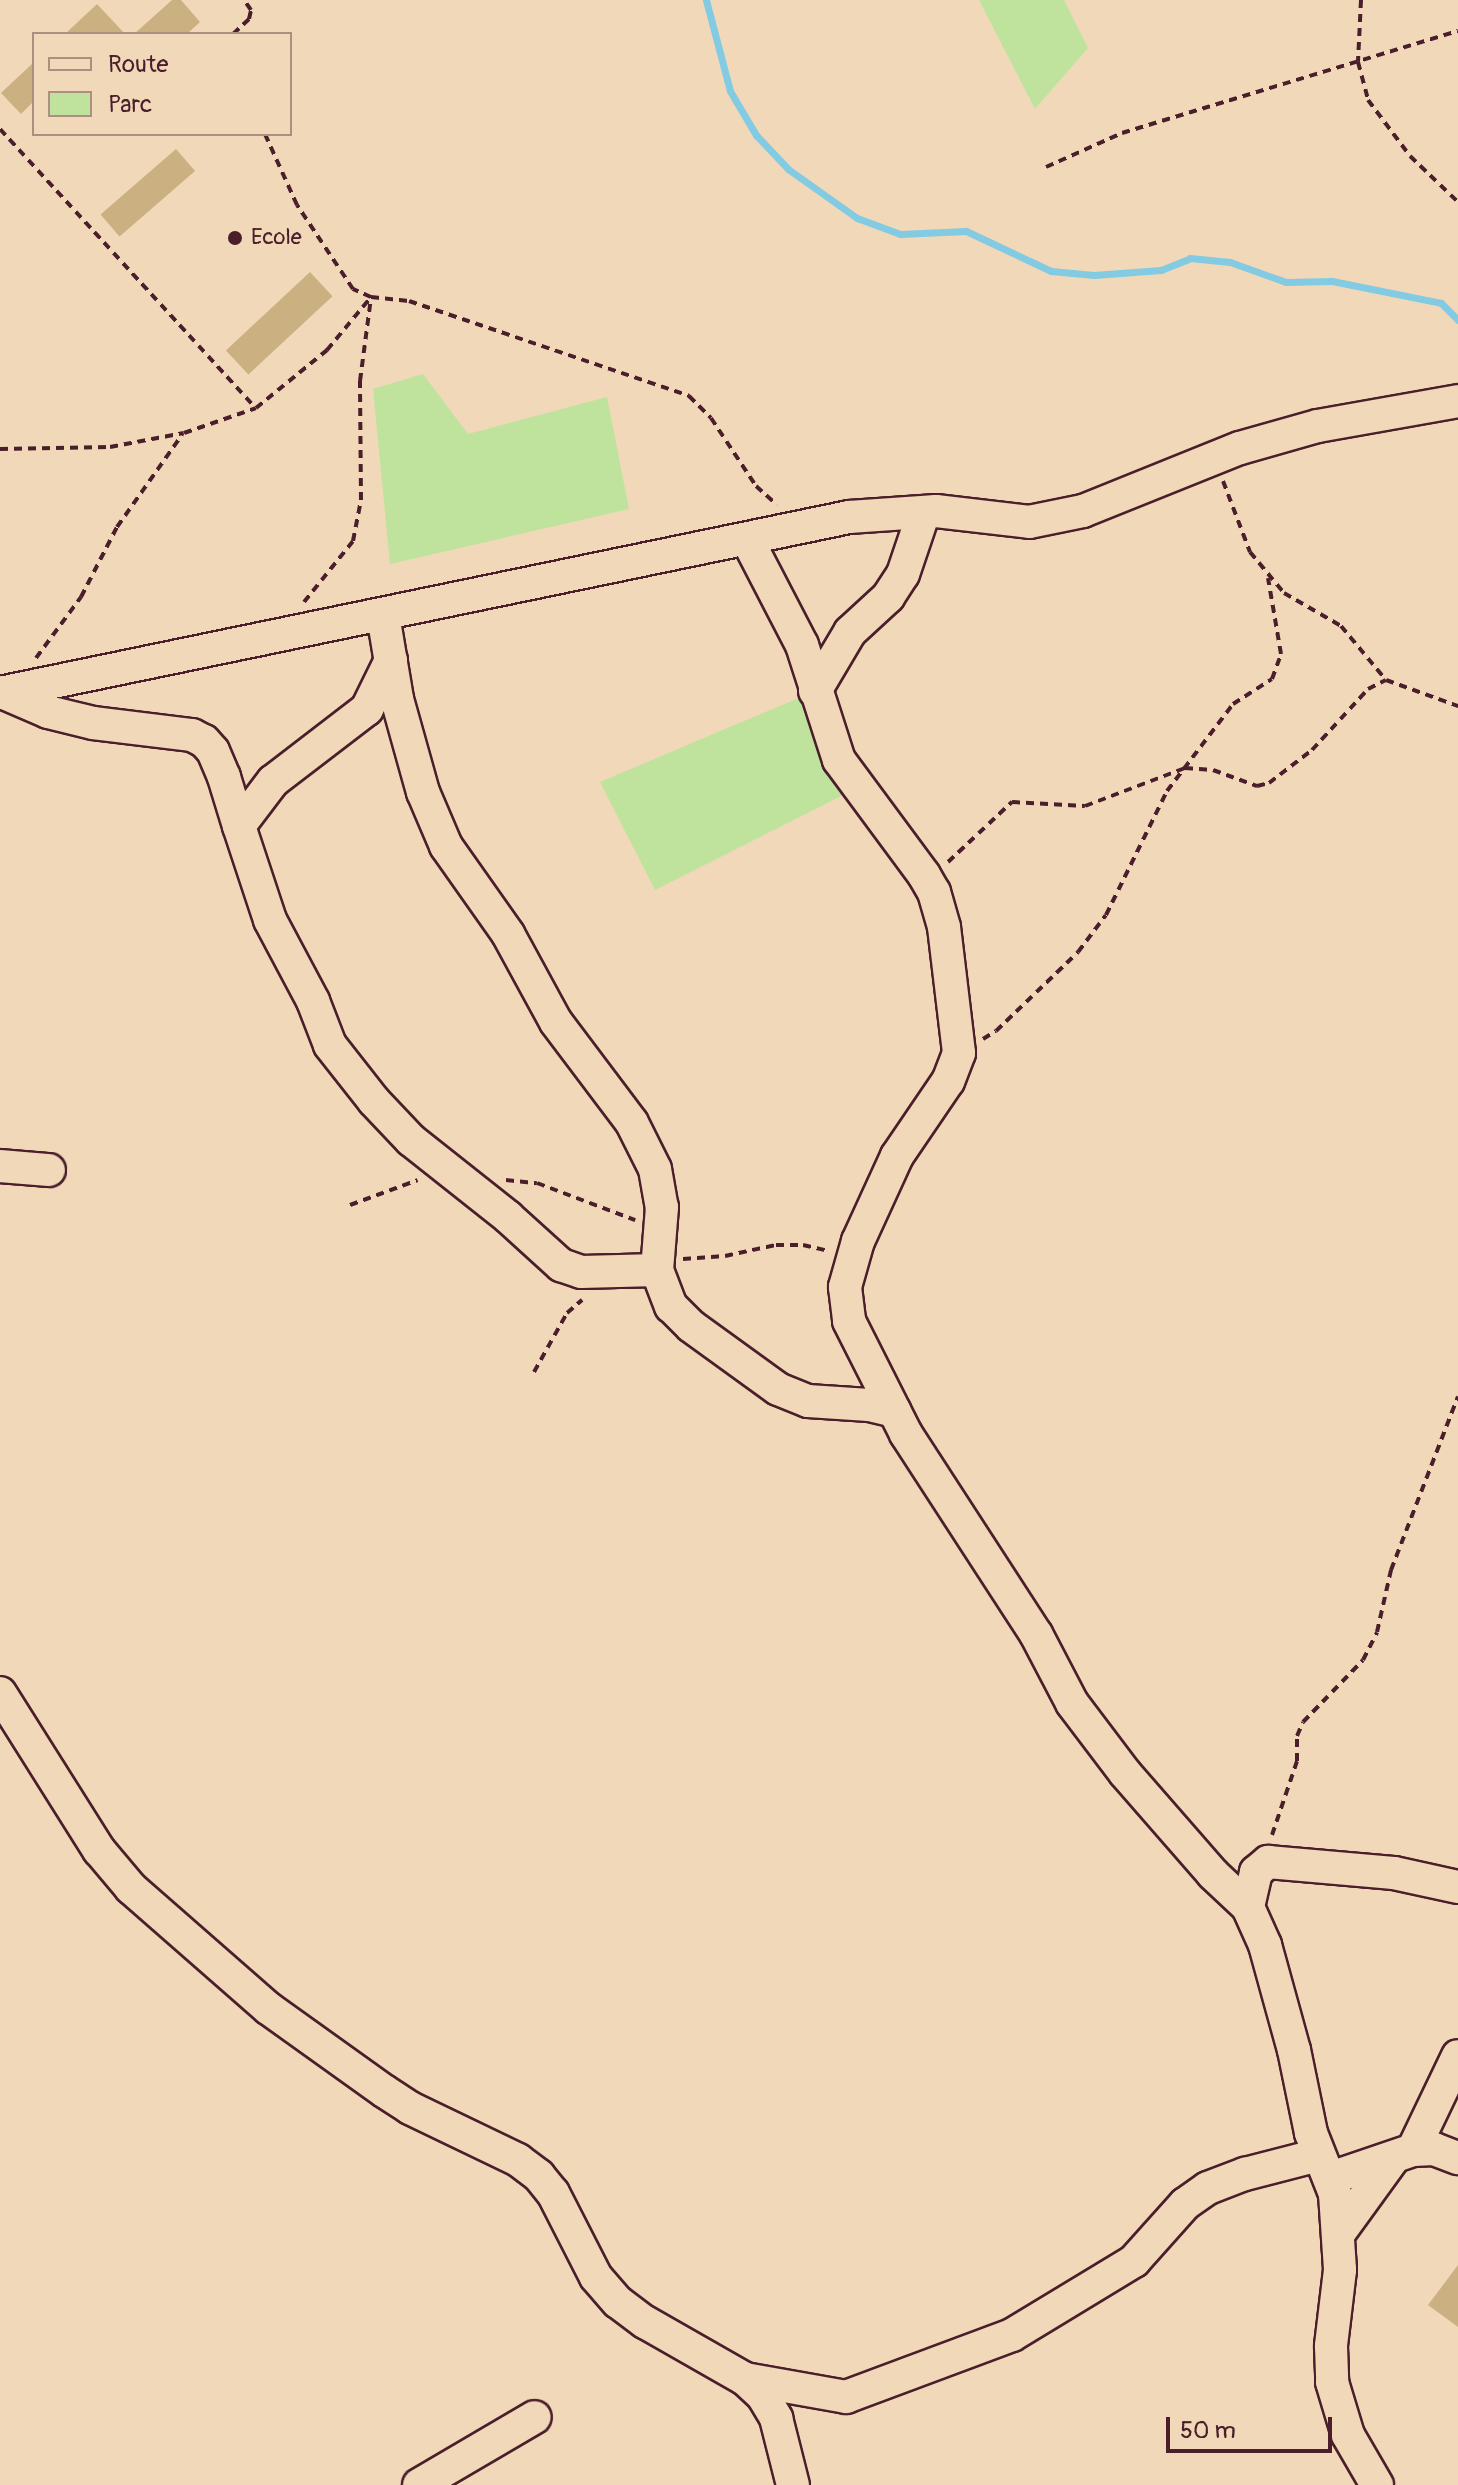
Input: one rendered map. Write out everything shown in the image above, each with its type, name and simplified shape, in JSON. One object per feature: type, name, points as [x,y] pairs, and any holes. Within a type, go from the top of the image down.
[{"type":"street","points":[[1,692],[849,517],[924,512],[1029,522],[1083,511],[1212,457],[1318,426],[1458,401]]},
{"type":"street","points":[[815,691],[850,632],[888,597],[903,574],[924,512]]},
{"type":"street","points":[[747,539],[802,645],[839,760],[928,883],[944,927],[959,1053],[948,1081],[897,1156],[858,1241],[845,1287],[849,1321],[894,1411],[1020,1608],[1072,1703],[1125,1773],[1213,1874],[1248,1907],[1265,1945],[1294,2050],[1311,2133],[1325,2166],[1339,2233],[1340,2270],[1331,2346],[1332,2382],[1348,2435],[1377,2485]]},
{"type":"street","points":[[383,615],[423,792],[446,846],[508,934],[556,1022],[632,1123],[655,1169],[662,1207],[657,1270],[671,1306],[691,1326],[778,1389],[808,1401],[869,1405],[894,1411]]},
{"type":"street","points":[[239,826],[273,781],[367,709],[391,660]]},
{"type":"street","points":[[1,692],[48,712],[93,723],[192,735],[204,741],[213,751],[224,777],[270,920],[313,1001],[330,1045],[374,1101],[411,1140],[508,1217],[561,1265],[581,1272],[657,1270]]},
{"type":"street","points":[[0,1166],[49,1170]]},
{"type":"street","points":[[0,1693],[99,1850],[131,1888],[268,2008],[384,2091],[410,2108],[518,2160],[539,2176],[553,2193],[596,2277],[618,2302],[645,2322],[745,2379],[763,2396],[776,2418],[793,2485]]},
{"type":"street","points":[[1248,1907],[1256,1872],[1261,1864],[1386,1872],[1458,1887]]},
{"type":"street","points":[[1339,2233],[1402,2155],[1458,2056]]},
{"type":"street","points":[[745,2379],[846,2397],[998,2340],[1134,2261],[1185,2204],[1208,2188],[1245,2174],[1325,2166],[1434,2149],[1458,2158]]},
{"type":"street","points":[[419,2485],[535,2417]]},
{"type":"path","points":[[235,32],[249,19],[251,10],[244,0]]},
{"type":"path","points":[[1361,0],[1358,62],[1368,100],[1410,156],[1458,202]]},
{"type":"path","points":[[1046,167],[1122,133],[1458,31]]},
{"type":"path","points":[[0,129],[256,408]]},
{"type":"path","points":[[266,136],[297,205],[353,289],[371,297],[409,301],[689,396],[711,418],[756,486],[789,514],[809,526]]},
{"type":"path","points":[[0,449],[110,447],[184,433],[256,408],[327,350],[371,297]]},
{"type":"path","points":[[275,637],[353,541],[361,500],[360,381],[371,297]]},
{"type":"path","points":[[33,662],[81,597],[117,527],[184,433]]},
{"type":"path","points":[[1212,457],[1250,552],[1268,578],[1284,593],[1341,626],[1386,680],[1458,706]]},
{"type":"path","points":[[959,1053],[996,1031],[1078,952],[1106,915],[1161,804],[1185,768],[1233,704],[1272,679],[1281,654],[1268,578]]},
{"type":"path","points":[[928,883],[1012,802],[1085,806],[1185,768],[1213,770],[1257,786],[1269,783],[1312,750],[1368,689],[1386,680]]},
{"type":"path","points":[[1261,1864],[1297,1761],[1297,1736],[1303,1722],[1363,1660],[1377,1632],[1391,1570],[1458,1396]]},
{"type":"green space","points":[[979,0],[1064,0],[1088,48],[1035,109]]},
{"type":"green space","points":[[423,374],[468,434],[607,397],[629,509],[390,564],[373,389]]},
{"type":"green space","points":[[815,691],[859,787],[655,890],[600,782]]},
{"type":"building","points":[[172,0],[181,0],[200,22],[189,32],[136,32]]},
{"type":"building","points":[[97,4],[123,32],[67,32]]},
{"type":"building","points":[[32,64],[32,103],[21,114],[1,93]]},
{"type":"building","points":[[176,149],[195,171],[120,236],[101,215]]},
{"type":"building","points":[[310,272],[333,296],[248,375],[226,350]]},
{"type":"building","points":[[1458,2265],[1458,2327],[1428,2305]]},
{"type":"waterway","points":[[706,0],[730,91],[756,135],[788,169],[857,218],[900,234],[966,231],[1051,271],[1094,275],[1161,270],[1190,258],[1230,262],[1286,282],[1332,281],[1441,303],[1458,320]]},
{"type":"place","name":"Ecole","points":[[235,238]]}]
